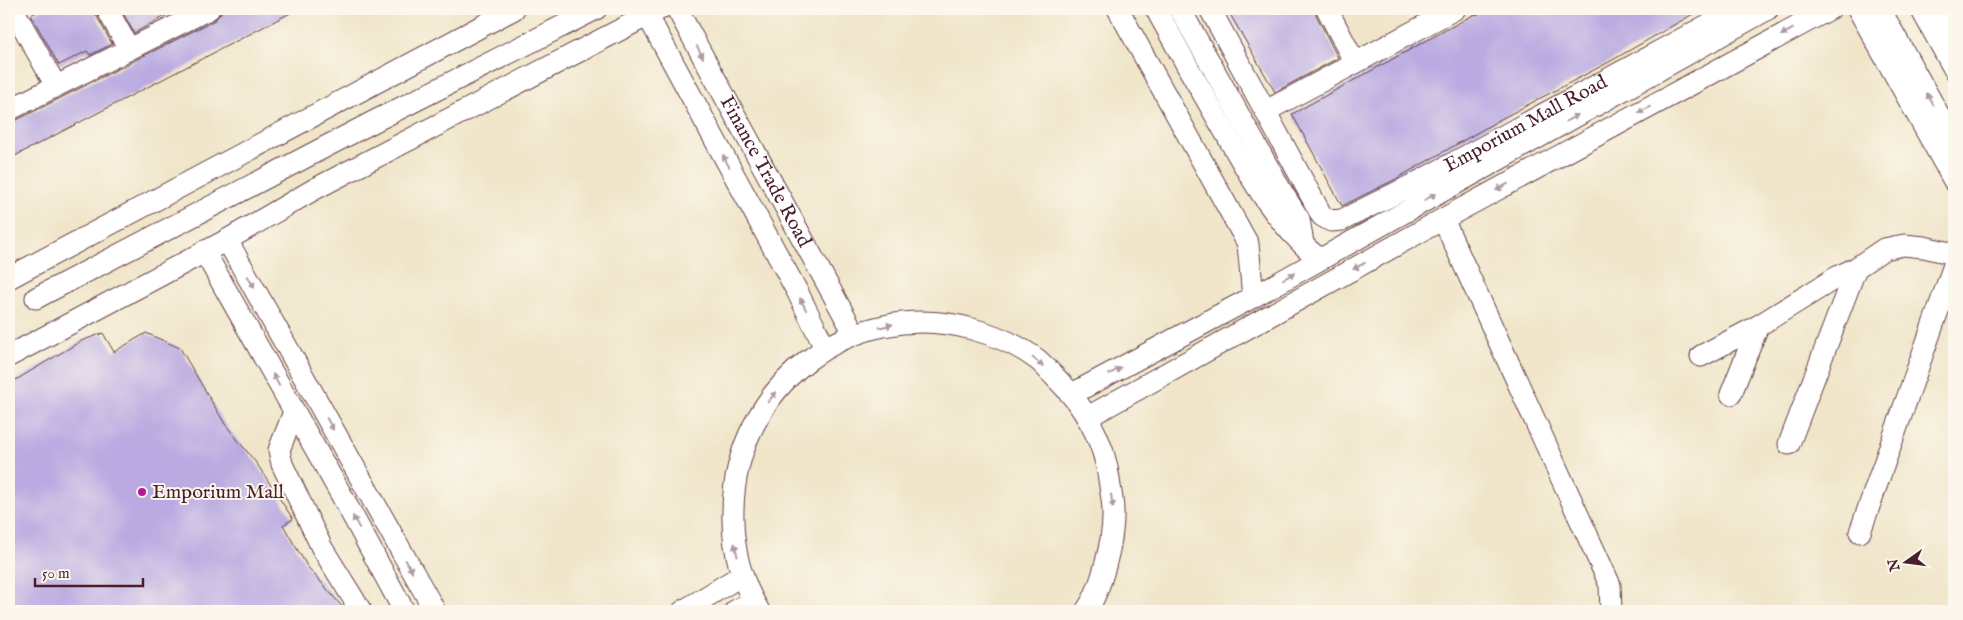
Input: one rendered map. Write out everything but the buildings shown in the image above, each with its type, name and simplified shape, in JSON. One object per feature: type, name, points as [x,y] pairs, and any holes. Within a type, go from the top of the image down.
[{"type":"street","points":[[13,9],[56,86]]},
{"type":"street","points":[[107,9],[129,49]]},
{"type":"street","points":[[9,278],[514,9]]},
{"type":"street","points":[[36,298],[371,123],[596,9]]},
{"type":"street","name":"Finance Trade Road","points":[[677,9],[854,334]]},
{"type":"street","points":[[1118,9],[1248,244],[1253,297]]},
{"type":"street","points":[[1156,9],[1271,210],[1311,253]]},
{"type":"street","points":[[1180,9],[1299,219],[1311,253]]},
{"type":"street","points":[[1210,9],[1266,111],[1456,9]]},
{"type":"street","points":[[1327,9],[1355,63]]},
{"type":"street","name":"Emporium Mall Road","points":[[1266,111],[1322,216],[1331,222],[1342,220],[1420,181],[1713,14],[1736,9]]},
{"type":"street","points":[[1072,394],[1253,297],[1311,253],[1768,9]]},
{"type":"street","points":[[1088,417],[1443,219],[1830,9]]},
{"type":"street","points":[[1858,9],[1954,181]]},
{"type":"street","points":[[1880,9],[1954,142]]},
{"type":"street","points":[[1921,9],[1954,69]]},
{"type":"street","points":[[1943,9],[1954,29]]},
{"type":"street","points":[[9,110],[204,10]]},
{"type":"street","points":[[9,356],[227,240],[313,190],[650,11],[825,348]]},
{"type":"street","points":[[180,187],[196,215]]},
{"type":"street","points":[[1443,219],[1610,585],[1610,611]]},
{"type":"street","points":[[227,240],[435,611]]},
{"type":"street","points":[[1701,356],[1758,326],[1856,268],[1884,249],[1904,245],[1924,246],[1954,254]]},
{"type":"street","points":[[204,251],[404,611]]},
{"type":"street","points":[[1860,532],[1954,265]]},
{"type":"street","points":[[1789,444],[1856,268]]},
{"type":"street","points":[[735,611],[756,606],[742,575],[732,533],[733,489],[743,446],[763,408],[790,374],[825,348],[854,334],[901,322],[949,323],[996,336],[1038,360],[1072,394],[1088,417],[1107,463],[1114,512],[1108,561],[1086,611]]},
{"type":"street","points":[[1731,394],[1758,326]]},
{"type":"street","points":[[294,412],[279,450],[282,464],[322,548],[361,611]]},
{"type":"street","points":[[684,611],[742,575]]},
{"type":"place","name":"Emporium Mall","points":[[142,492]]}]
